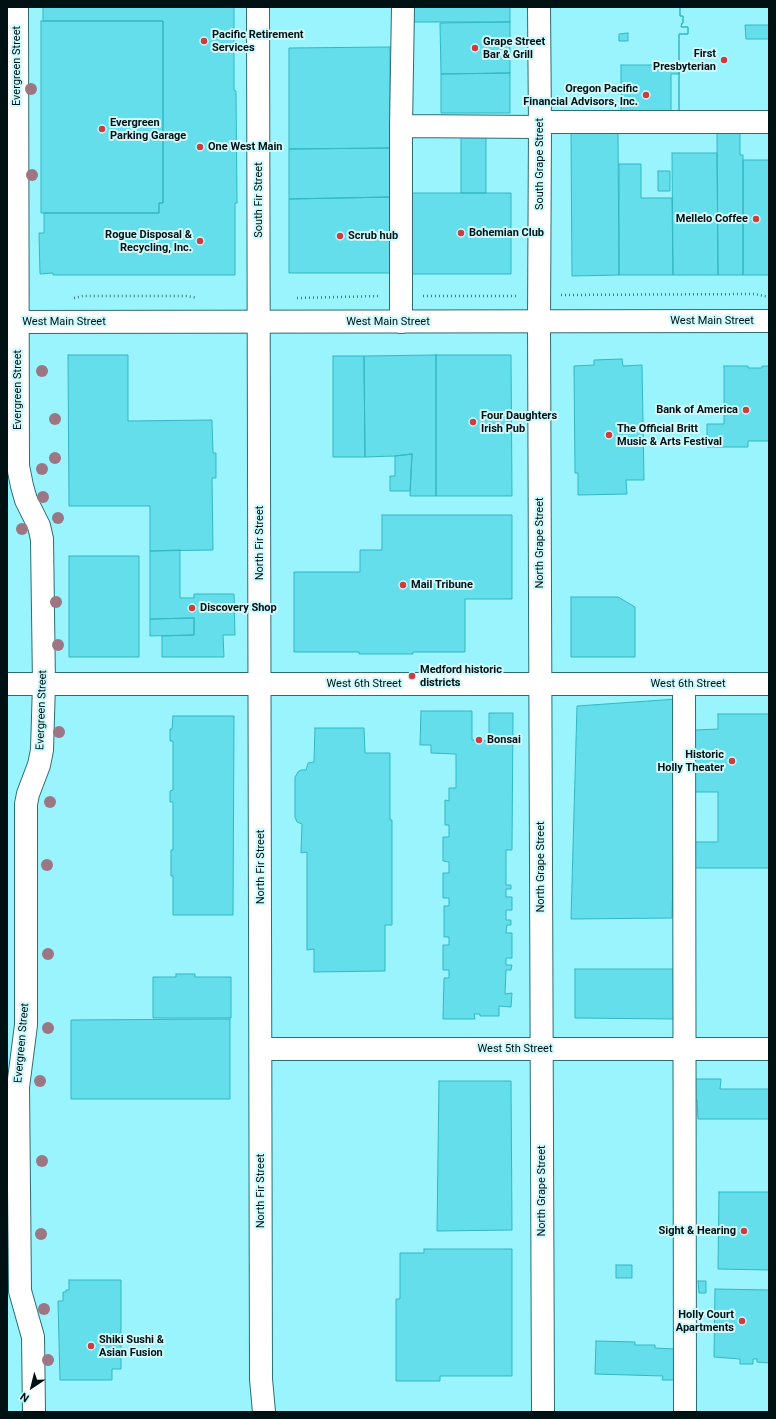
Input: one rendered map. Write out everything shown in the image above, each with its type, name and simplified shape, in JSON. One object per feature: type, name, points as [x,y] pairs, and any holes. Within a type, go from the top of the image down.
[{"type":"street","name":"Evergreen Street","points":[[17,7],[13,322],[18,466],[26,500],[39,526],[42,539],[44,684],[42,750],[39,765],[28,794],[26,804],[26,1025],[18,1087],[20,1291],[33,1337],[34,1412]]},
{"type":"street","name":"South Fir Street","points":[[258,7],[259,322]]},
{"type":"street","points":[[402,322],[401,126],[403,7]]},
{"type":"street","name":"South Grape Street","points":[[539,7],[539,321]]},
{"type":"street","points":[[401,126],[769,122]]},
{"type":"street","name":"North Grape Street","points":[[539,321],[543,1412]]},
{"type":"street","name":"West Main Street","points":[[13,322],[769,321]]},
{"type":"street","name":"North Fir Street","points":[[259,322],[261,1379],[264,1412]]},
{"type":"street","name":"West 6th Street","points":[[7,684],[769,684]]},
{"type":"street","points":[[677,1412],[687,1412],[684,684]]},
{"type":"street","name":"West 5th Street","points":[[261,1049],[769,1049]]},
{"type":"path","points":[[566,295],[755,294],[769,297]]},
{"type":"path","points":[[292,298],[382,296]]},
{"type":"path","points":[[419,296],[513,296]]},
{"type":"building","name":"One West Main","points":[[43,7],[234,7],[234,90],[236,91],[237,203],[235,203],[235,275],[40,274],[39,233],[44,233],[44,213],[159,213],[159,203],[163,203],[163,21],[43,21]]},
{"type":"building","points":[[409,7],[510,7],[510,22],[409,22]]},
{"type":"building","name":"First Presbyterian","points":[[680,7],[769,7],[769,25],[745,25],[746,39],[769,39],[769,116],[679,116],[679,34],[688,34],[688,27],[681,27],[683,23],[683,16],[680,16]]},
{"type":"building","name":"First Presbyterian","points":[[680,7],[769,7],[769,116],[679,116],[679,34],[688,34],[688,27],[681,27],[683,23],[683,16],[680,16]]},
{"type":"building","name":"Evergreen Parking Garage","points":[[41,21],[163,21],[163,203],[159,203],[159,213],[41,213]]},
{"type":"building","name":"Grape Street Bar & Grill","points":[[510,22],[510,73],[441,74],[440,23]]},
{"type":"building","points":[[628,33],[628,41],[619,41],[619,34]]},
{"type":"building","points":[[390,47],[390,148],[289,149],[289,48]]},
{"type":"building","name":"Oregon Pacific Financial Advisors, Inc.","points":[[621,65],[679,65],[679,74],[671,74],[671,115],[621,115]]},
{"type":"building","points":[[510,73],[510,113],[441,113],[441,74]]},
{"type":"building","points":[[571,133],[618,133],[619,275],[572,276]]},
{"type":"building","points":[[717,133],[740,133],[740,155],[743,155],[743,275],[718,275]]},
{"type":"building","points":[[461,137],[486,137],[486,193],[461,193]]},
{"type":"building","points":[[390,148],[390,197],[289,199],[289,149]]},
{"type":"building","points":[[672,153],[717,153],[718,275],[673,275]]},
{"type":"building","name":"Mellelo Coffee","points":[[743,160],[769,160],[769,275],[743,275]]},
{"type":"building","points":[[619,164],[641,164],[641,198],[672,198],[673,275],[619,275]]},
{"type":"building","points":[[658,171],[670,171],[670,191],[658,191]]},
{"type":"building","name":"Bohemian Club","points":[[411,193],[511,193],[511,274],[411,274]]},
{"type":"building","name":"Scrub hub","points":[[390,197],[391,273],[289,273],[289,199]]},
{"type":"building","points":[[68,355],[128,355],[128,421],[212,420],[213,453],[216,453],[216,478],[212,478],[213,550],[150,551],[150,506],[69,506]]},
{"type":"building","name":"Four Daughters Irish Pub","points":[[436,355],[511,355],[512,496],[436,496]]},
{"type":"building","points":[[436,355],[436,496],[410,496],[412,454],[365,457],[364,356]]},
{"type":"building","points":[[333,356],[364,356],[365,457],[333,457]]},
{"type":"building","name":"The Official Britt Music & Arts Festival","points":[[622,359],[623,366],[642,365],[644,480],[626,480],[627,494],[578,495],[578,473],[575,473],[574,366],[594,365],[594,360]]},
{"type":"building","name":"Bank of America","points":[[724,366],[748,366],[748,368],[762,368],[762,366],[769,366],[769,441],[748,441],[748,447],[707,447],[707,424],[724,424]]},
{"type":"building","points":[[412,454],[410,491],[390,491],[390,476],[395,476],[395,456]]},
{"type":"building","name":"Mail Tribune","points":[[382,515],[512,515],[512,599],[465,599],[465,652],[359,654],[359,652],[294,652],[294,572],[360,572],[360,550],[382,550]]},
{"type":"building","name":"Discovery Shop","points":[[180,550],[180,598],[194,598],[194,594],[234,594],[235,635],[223,635],[224,657],[162,657],[162,636],[194,635],[194,618],[150,619],[150,551]]},
{"type":"building","points":[[69,556],[139,556],[139,657],[69,657]]},
{"type":"building","points":[[571,597],[618,597],[635,607],[635,657],[571,657]]},
{"type":"building","points":[[194,618],[194,635],[150,636],[150,619]]},
{"type":"building","points":[[677,699],[672,918],[571,919],[577,706]]},
{"type":"building","points":[[421,711],[472,711],[472,740],[489,741],[489,713],[513,713],[512,850],[506,850],[506,885],[511,885],[511,889],[506,889],[506,897],[512,897],[512,910],[506,910],[506,920],[511,920],[511,925],[507,925],[506,933],[512,933],[512,958],[506,958],[506,965],[512,965],[511,970],[506,970],[505,994],[512,993],[511,1007],[499,1006],[499,1016],[480,1016],[480,1014],[474,1014],[475,1019],[443,1019],[444,978],[449,978],[449,970],[443,970],[443,945],[449,945],[449,937],[444,937],[444,906],[449,906],[449,898],[443,898],[443,873],[449,873],[449,862],[443,861],[443,837],[449,837],[449,825],[445,825],[445,800],[449,801],[449,788],[456,788],[456,754],[431,753],[431,745],[420,745]]},
{"type":"building","name":"Historic Holly Theater","points":[[718,714],[769,714],[769,868],[694,868],[694,842],[718,842],[718,792],[695,792],[695,730],[718,729]]},
{"type":"building","points":[[173,716],[234,716],[233,915],[173,915],[171,850],[173,850],[173,802],[170,802],[170,791],[173,790],[173,741],[170,741],[170,729],[172,729]]},
{"type":"building","points":[[315,728],[364,728],[365,753],[390,753],[390,820],[392,820],[392,925],[385,925],[385,971],[314,972],[314,949],[307,950],[307,852],[301,853],[302,824],[297,822],[295,817],[295,777],[301,770],[306,770],[308,763],[314,762]]},
{"type":"building","points":[[575,969],[674,969],[674,1019],[575,1018]]},
{"type":"building","points":[[176,974],[195,974],[195,977],[231,977],[231,1018],[153,1018],[153,977],[176,977]]},
{"type":"building","points":[[230,1019],[230,1099],[71,1099],[71,1020]]},
{"type":"building","points":[[694,1079],[721,1079],[720,1089],[769,1089],[769,1119],[698,1119],[697,1100],[694,1100]]},
{"type":"building","points":[[439,1081],[511,1081],[512,1230],[437,1231]]},
{"type":"building","name":"Sight & Hearing","points":[[719,1192],[769,1192],[769,1270],[718,1269]]},
{"type":"building","points":[[424,1249],[512,1249],[512,1376],[440,1376],[440,1381],[396,1381],[396,1299],[400,1299],[400,1253],[424,1253]]},
{"type":"building","points":[[616,1265],[632,1265],[632,1278],[616,1278]]},
{"type":"building","points":[[69,1280],[121,1280],[121,1369],[112,1369],[112,1380],[60,1380],[58,1301],[63,1301],[63,1292],[69,1290]]},
{"type":"building","points":[[698,1281],[706,1281],[706,1293],[699,1293]]},
{"type":"building","name":"Holly Court Apartments","points":[[715,1289],[769,1290],[769,1363],[757,1362],[757,1359],[753,1359],[753,1364],[740,1364],[740,1359],[714,1357]]},
{"type":"building","points":[[596,1341],[635,1342],[635,1345],[655,1345],[655,1348],[675,1349],[675,1380],[662,1380],[663,1376],[595,1374]]},
{"type":"place","name":"Pacific Retirement Services","points":[[204,41]]},
{"type":"place","name":"Grape Street Bar & Grill","points":[[475,48]]},
{"type":"place","name":"First Presbyterian","points":[[724,60]]},
{"type":"place","name":"Oregon Pacific Financial Advisors, Inc.","points":[[646,95]]},
{"type":"place","name":"Evergreen Parking Garage","points":[[102,129]]},
{"type":"place","name":"One West Main","points":[[200,147]]},
{"type":"place","name":"Mellelo Coffee","points":[[756,219]]},
{"type":"place","name":"Bohemian Club","points":[[461,233]]},
{"type":"place","name":"Scrub hub","points":[[340,236]]},
{"type":"place","name":"Rogue Disposal & Recycling, Inc.","points":[[200,241]]},
{"type":"place","name":"Bank of America","points":[[746,410]]},
{"type":"place","name":"Four Daughters Irish Pub","points":[[473,422]]},
{"type":"place","name":"The Official Britt Music & Arts Festival","points":[[609,435]]},
{"type":"place","name":"Mail Tribune","points":[[403,585]]},
{"type":"place","name":"Discovery Shop","points":[[192,608]]},
{"type":"place","name":"Medford historic districts","points":[[412,676]]},
{"type":"place","name":"Bonsai","points":[[479,740]]},
{"type":"place","name":"Historic Holly Theater","points":[[732,761]]},
{"type":"place","name":"Sight & Hearing","points":[[744,1231]]},
{"type":"place","name":"Holly Court Apartments","points":[[742,1321]]},
{"type":"place","name":"Shiki Sushi & Asian Fusion","points":[[91,1346]]}]
